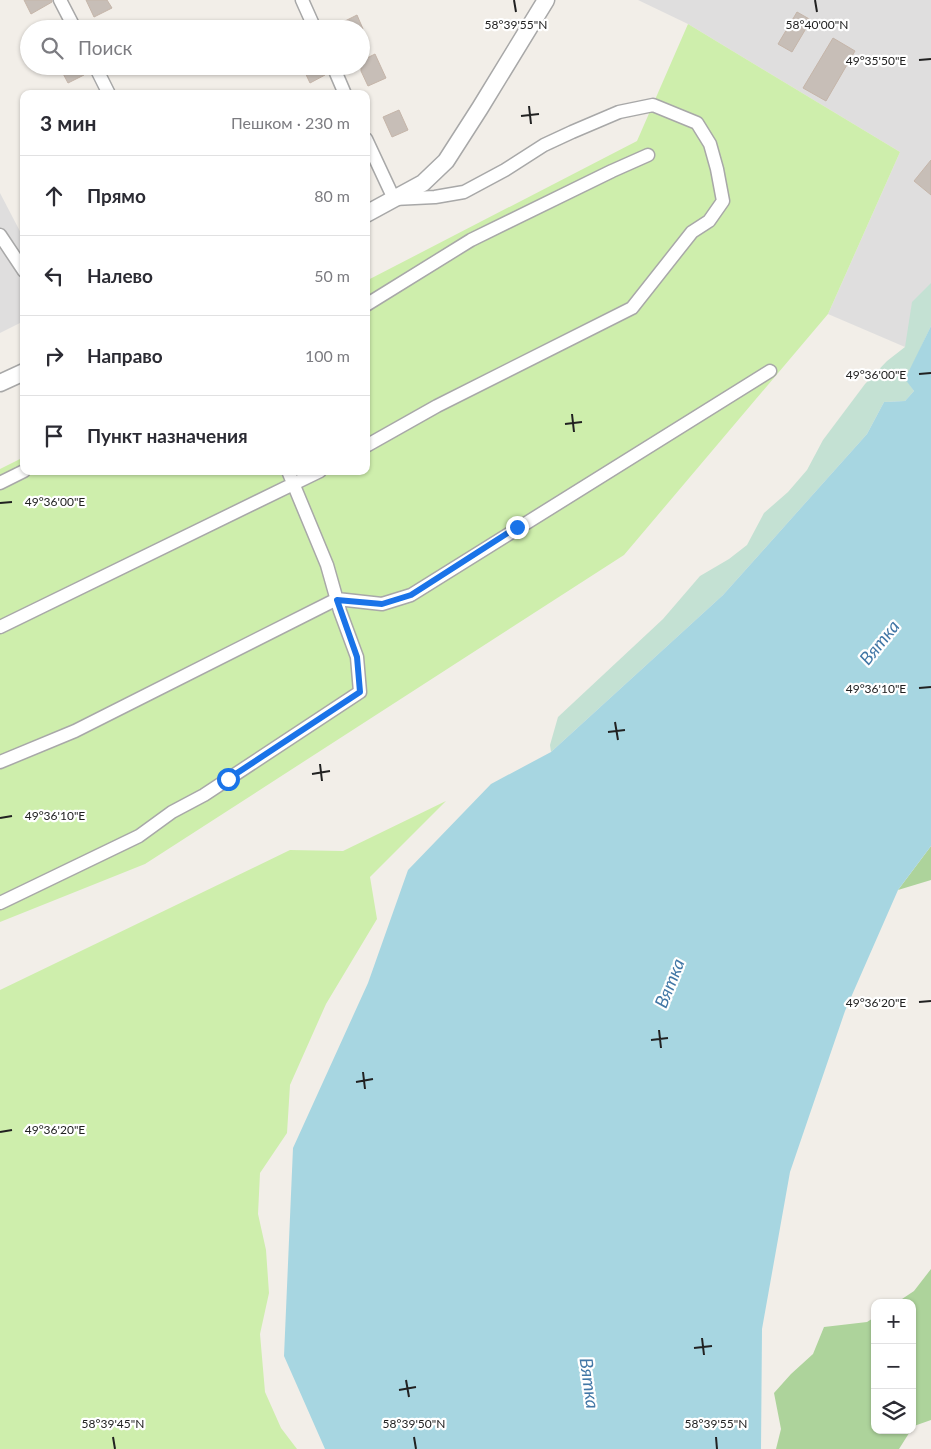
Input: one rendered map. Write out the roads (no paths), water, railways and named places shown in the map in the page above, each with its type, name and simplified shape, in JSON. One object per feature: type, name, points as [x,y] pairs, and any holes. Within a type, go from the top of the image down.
[{"type":"street","points":[[60,0],[70,20]]},
{"type":"street","points":[[302,0],[311,20]]},
{"type":"street","points":[[370,212],[423,183],[446,161],[546,0]]},
{"type":"street","points":[[100,75],[107,90]]},
{"type":"street","points":[[337,75],[343,90]]},
{"type":"street","points":[[370,444],[437,406],[632,308],[692,232],[709,220],[723,200],[710,144],[697,123],[653,105],[619,112],[572,132],[544,145],[505,170],[464,192],[435,197],[394,199]]},
{"type":"street","points":[[370,148],[394,199]]},
{"type":"street","points":[[370,303],[471,240],[612,170],[648,155]]},
{"type":"street","points":[[0,235],[20,265]]},
{"type":"street","points":[[0,762],[75,731],[337,600],[382,604],[411,595],[770,371]]},
{"type":"street","points":[[0,383],[20,374]]},
{"type":"street","points":[[0,483],[20,473]]},
{"type":"street","points":[[0,903],[138,836],[172,812],[204,795],[360,692],[357,657],[327,565],[290,475]]},
{"type":"street","points":[[0,627],[313,475]]},
{"type":"water","name":"Вятка","points":[[931,326],[931,846],[898,890],[845,1011],[790,1172],[762,1329],[761,1449],[325,1449],[284,1356],[293,1148],[368,983],[408,870],[491,784],[551,752],[723,595],[867,434],[884,402],[905,401],[914,391],[905,379]]}]
